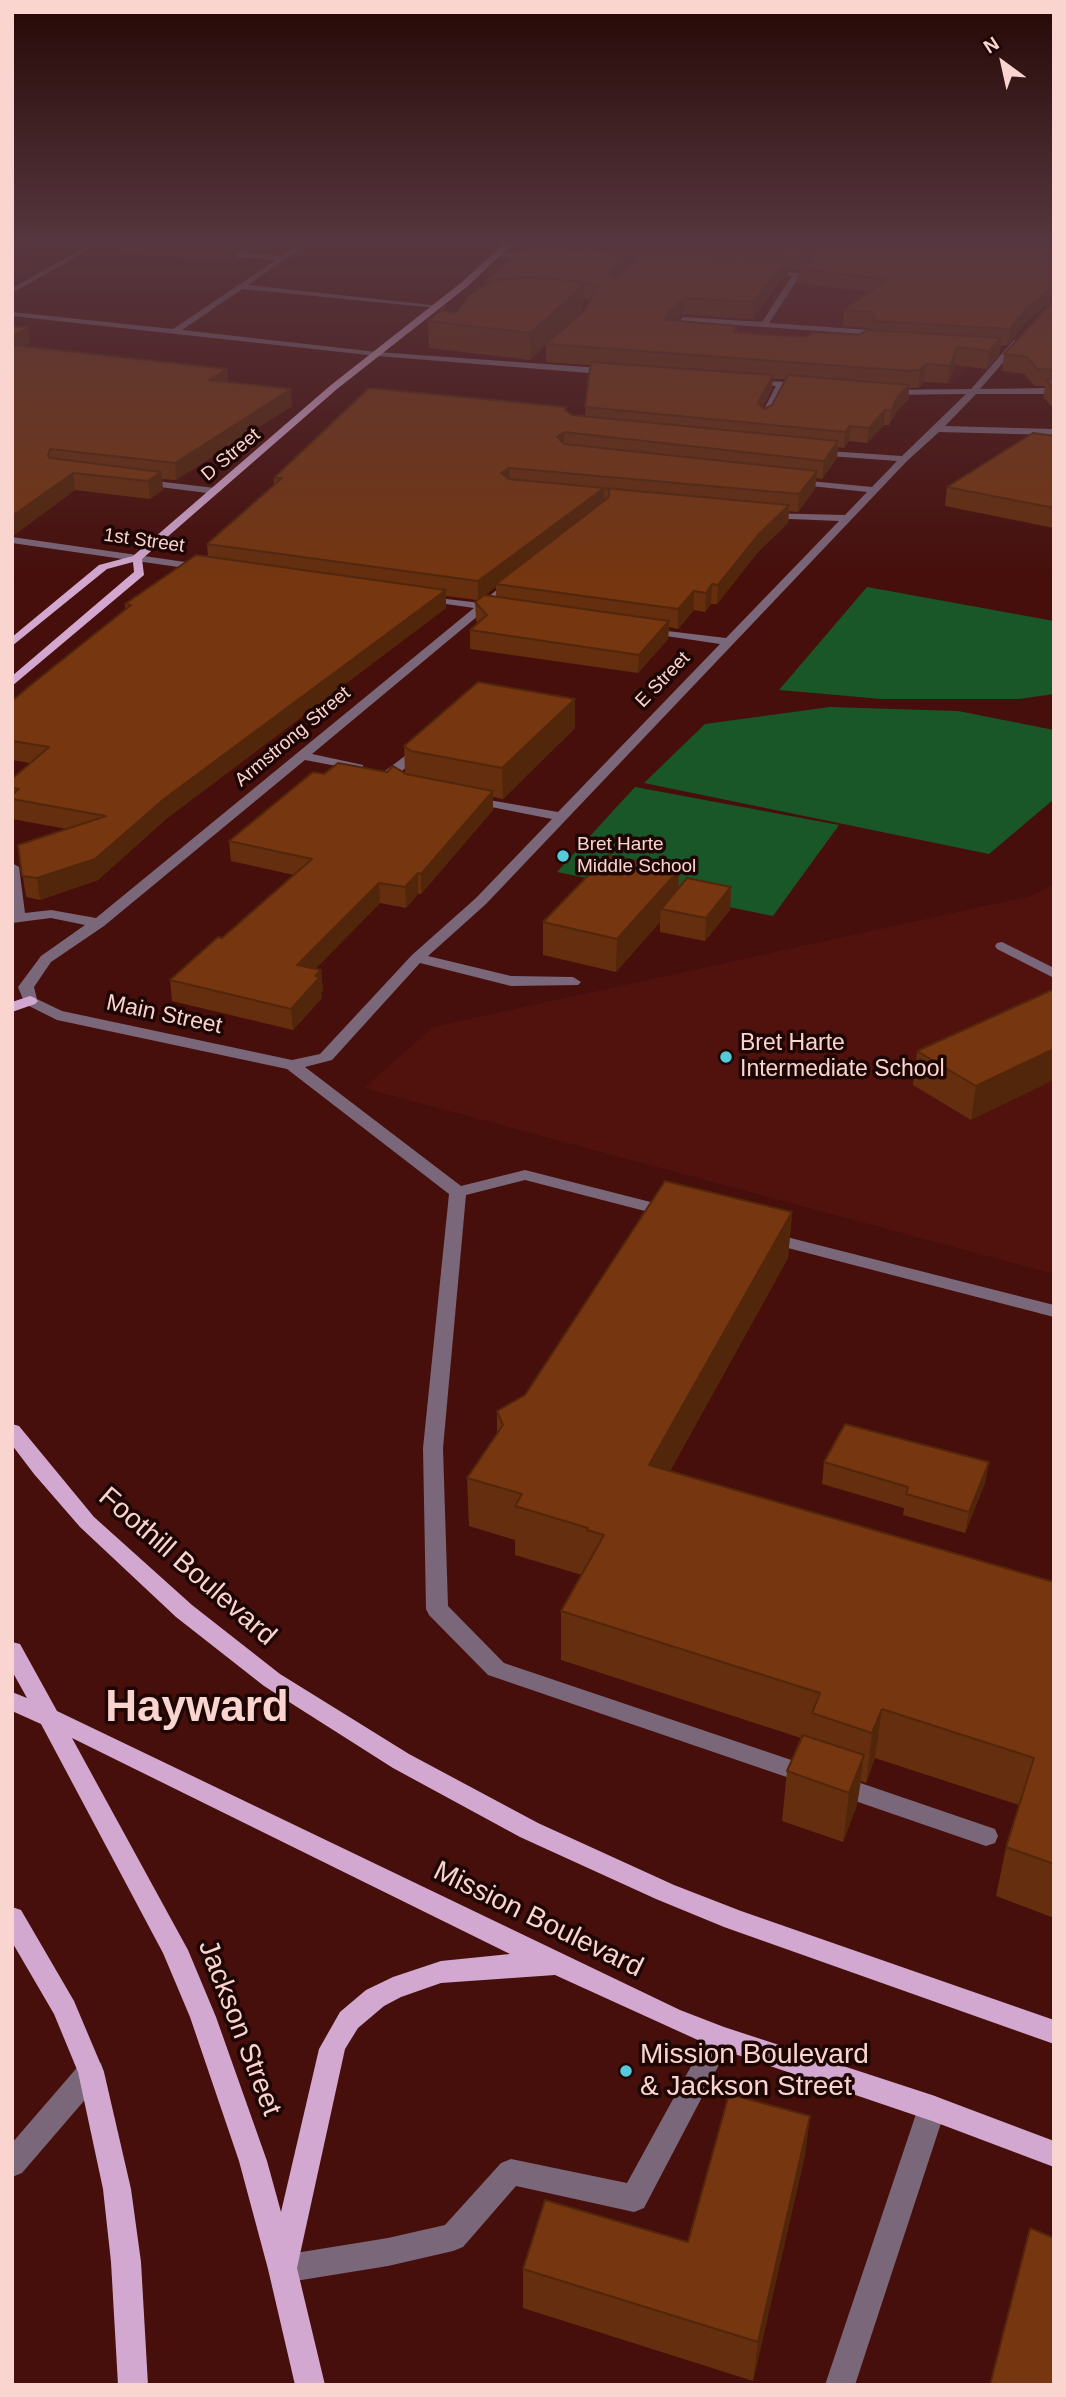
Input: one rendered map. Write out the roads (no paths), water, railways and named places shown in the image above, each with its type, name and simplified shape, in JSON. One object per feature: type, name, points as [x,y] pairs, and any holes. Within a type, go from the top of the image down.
[{"type":"main road","name":"D Street","points":[[14,640],[103,567],[137,558],[375,356]]},
{"type":"main road","name":"D Street","points":[[12,682],[140,573],[137,558]]},
{"type":"main road","points":[[12,1007],[30,1001]]},
{"type":"main road","name":"Foothill Boulevard","points":[[12,1431],[63,1495],[116,1550],[184,1611],[272,1680],[334,1722],[463,1797],[597,1862],[733,1919],[1054,2032]]},
{"type":"main road","points":[[12,1650],[49,1718]]},
{"type":"main road","name":"Mission Boulevard","points":[[12,1701],[558,1964],[720,2038],[932,2108],[1054,2154]]},
{"type":"main road","name":"Jackson Street","points":[[49,1718],[169,1939],[203,2017],[253,2161],[283,2269],[310,2385]]},
{"type":"main road","points":[[12,1917],[65,2009],[91,2072],[117,2189],[126,2262],[133,2385]]},
{"type":"main road","points":[[283,2269],[330,2059],[340,2032],[349,2020],[375,1998],[393,1988],[441,1972],[558,1964]]},
{"type":"street","points":[[401,356],[628,373]]},
{"type":"street","name":"E Street","points":[[292,1065],[326,1057],[361,1023],[417,958],[481,901],[904,459],[973,393],[1001,356]]},
{"type":"street","points":[[533,366],[543,357]]},
{"type":"street","points":[[743,382],[820,387]]},
{"type":"street","points":[[764,419],[782,384]]},
{"type":"street","points":[[870,391],[906,394],[1054,391]]},
{"type":"street","points":[[936,429],[1054,432]]},
{"type":"street","points":[[807,451],[904,459]]},
{"type":"street","points":[[779,479],[876,490]]},
{"type":"street","points":[[122,480],[215,491]]},
{"type":"street","points":[[755,514],[848,519]]},
{"type":"street","name":"1st Street","points":[[12,540],[224,570]]},
{"type":"street","name":"Armstrong Street","points":[[30,1001],[26,988],[46,959],[99,923],[300,755],[488,607],[527,572]]},
{"type":"street","points":[[416,597],[488,607]]},
{"type":"street","points":[[640,629],[729,642]]},
{"type":"street","points":[[300,755],[394,777],[437,734]]},
{"type":"street","points":[[459,797],[561,817]]},
{"type":"street","points":[[12,867],[15,919],[51,914],[99,923]]},
{"type":"street","points":[[1002,946],[1054,975]]},
{"type":"street","points":[[417,958],[511,981],[573,982]]},
{"type":"street","name":"Main Street","points":[[30,1001],[57,1015],[292,1065]]},
{"type":"street","points":[[292,1065],[458,1192]]},
{"type":"street","points":[[458,1192],[525,1175],[688,1217]]},
{"type":"street","points":[[458,1192],[433,1448],[437,1609],[496,1669],[986,1836]]},
{"type":"street","points":[[756,1234],[1054,1311]]},
{"type":"street","points":[[283,2269],[388,2252],[453,2237],[511,2172],[634,2197],[720,2038]]},
{"type":"street","points":[[12,2164],[91,2072]]},
{"type":"street","points":[[840,2385],[932,2108]]},
{"type":"place","name":"Bret Harte Middle School","points":[[563,856]]},
{"type":"place","name":"Bret Harte Intermediate School","points":[[726,1057]]},
{"type":"place","name":"Mission Boulevard & Jackson Street","points":[[626,2071]]},
{"type":"district","name":"Hayward","points":[[197,1709]]}]
